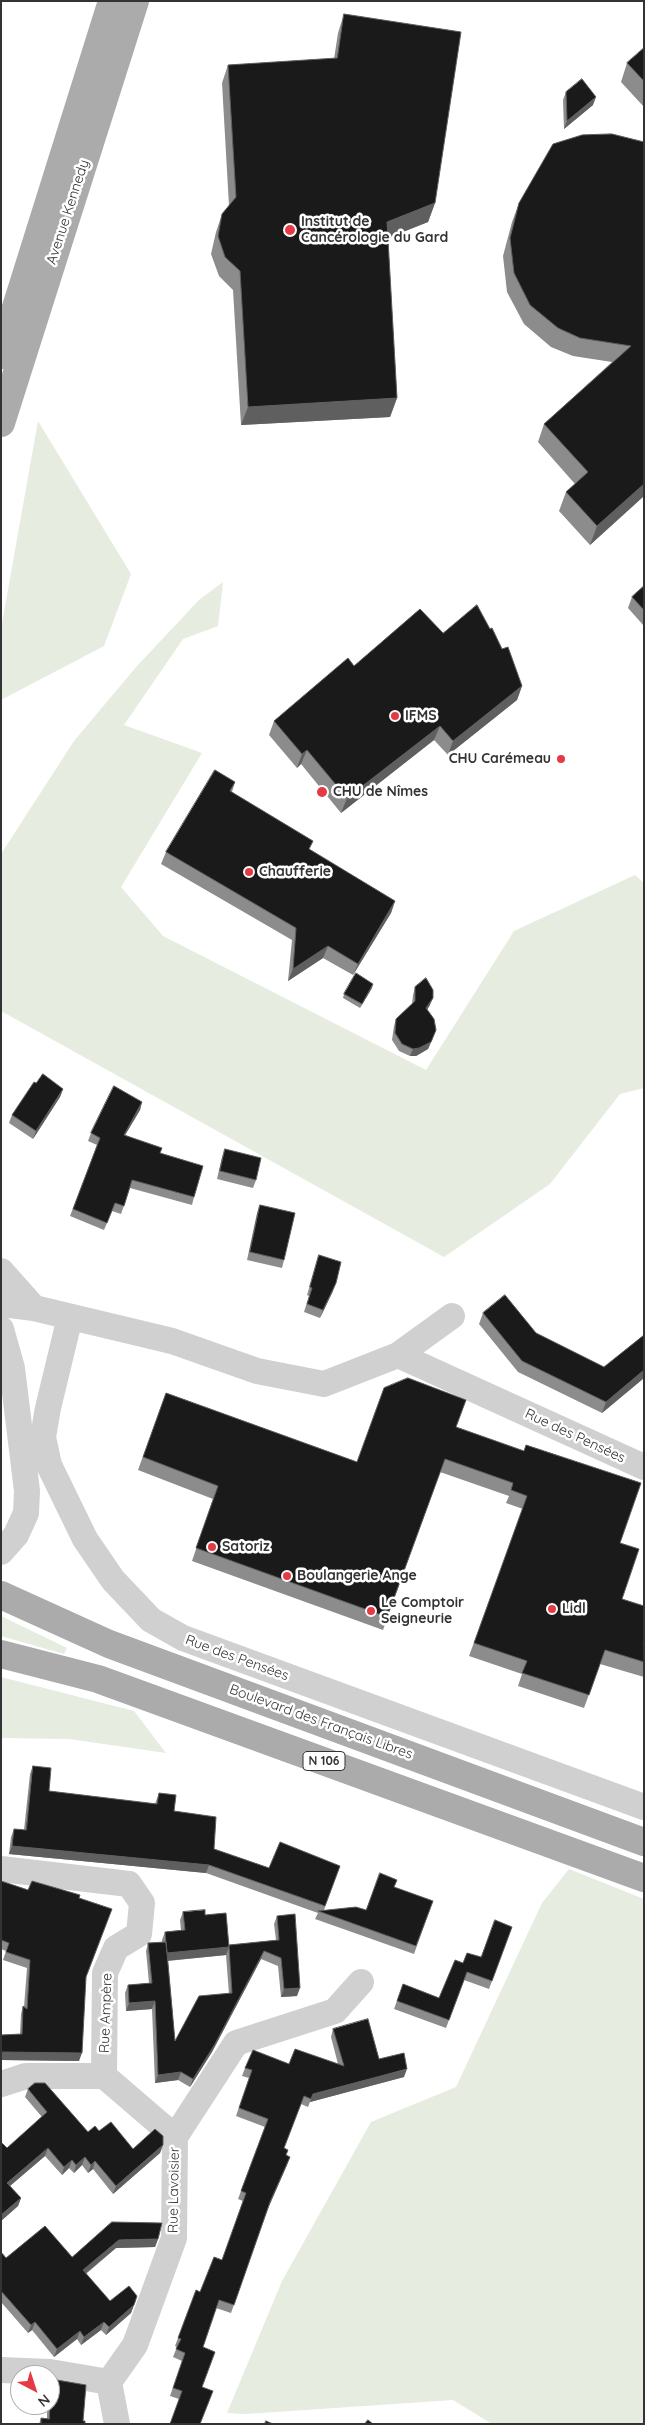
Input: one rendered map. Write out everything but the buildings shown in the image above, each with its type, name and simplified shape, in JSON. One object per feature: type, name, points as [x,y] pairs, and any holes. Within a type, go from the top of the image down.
[{"type":"main road","name":"Avenue Kennedy","points":[[1,355],[112,1]]},
{"type":"main road","name":"Avenue Kennedy","points":[[1,423],[135,1]]},
{"type":"main road","name":"Boulevard des Français Libres","points":[[1,1595],[109,1644],[644,1842]]},
{"type":"main road","name":"N 106","points":[[1,1654],[98,1679],[644,1878]]},
{"type":"street","points":[[1,1271],[34,1308]]},
{"type":"street","points":[[1,1304],[34,1308],[172,1341],[256,1371],[324,1384],[398,1355],[452,1316]]},
{"type":"street","name":"Rue des Pensées","points":[[70,1317],[43,1436],[49,1465],[85,1539],[113,1580],[150,1620],[183,1638],[644,1807]]},
{"type":"street","points":[[1,1329],[12,1368],[27,1491],[26,1514],[16,1535],[1,1552]]},
{"type":"street","name":"Rue des Pensées","points":[[398,1355],[644,1467]]},
{"type":"street","name":"Rue Ampère","points":[[1,1869],[129,1884],[142,1902],[139,1934],[116,1948],[105,1973],[104,2076]]},
{"type":"street","name":"Rue Lavoisier","points":[[109,2382],[135,2345],[174,2238],[175,2137],[236,2043],[336,2011],[361,1982]]},
{"type":"street","points":[[1,2084],[26,2076],[104,2076],[175,2137]]},
{"type":"street","points":[[1,2370],[50,2372],[109,2382],[117,2424]]},
{"type":"shaded area","points":[[38,421],[131,574],[104,646],[1,700],[1,629]]},
{"type":"shaded area","points":[[223,582],[218,626],[183,639],[124,725],[202,753],[121,887],[163,936],[426,1070],[514,931],[635,875],[644,883],[644,1088],[620,1094],[550,1184],[444,1257],[1,1011],[1,854],[74,741],[137,666],[199,600]]},
{"type":"shaded area","points":[[1,1616],[67,1648],[64,1654],[1,1636]]},
{"type":"shaded area","points":[[1,1677],[134,1711],[166,1753],[69,1739],[1,1738]]},
{"type":"shaded area","points":[[569,1869],[644,1899],[644,2423],[492,2424],[453,2400],[246,2414],[227,2413],[282,2281],[371,2122],[456,2087],[542,1903]]},
{"type":"place","name":"Institut de Cancérologie du Gard","points":[[290,230]]},
{"type":"place","name":"IFMS","points":[[395,716]]},
{"type":"place","name":"CHU Carémeau","points":[[561,759]]},
{"type":"place","name":"CHU de Nîmes","points":[[322,792]]},
{"type":"place","name":"Chaufferie","points":[[249,872]]},
{"type":"place","name":"Satoriz","points":[[212,1547]]},
{"type":"place","name":"Boulangerie Ange","points":[[287,1576]]},
{"type":"place","name":"Lidl","points":[[552,1609]]},
{"type":"place","name":"Le Comptoir Seigneurie","points":[[371,1611]]}]
